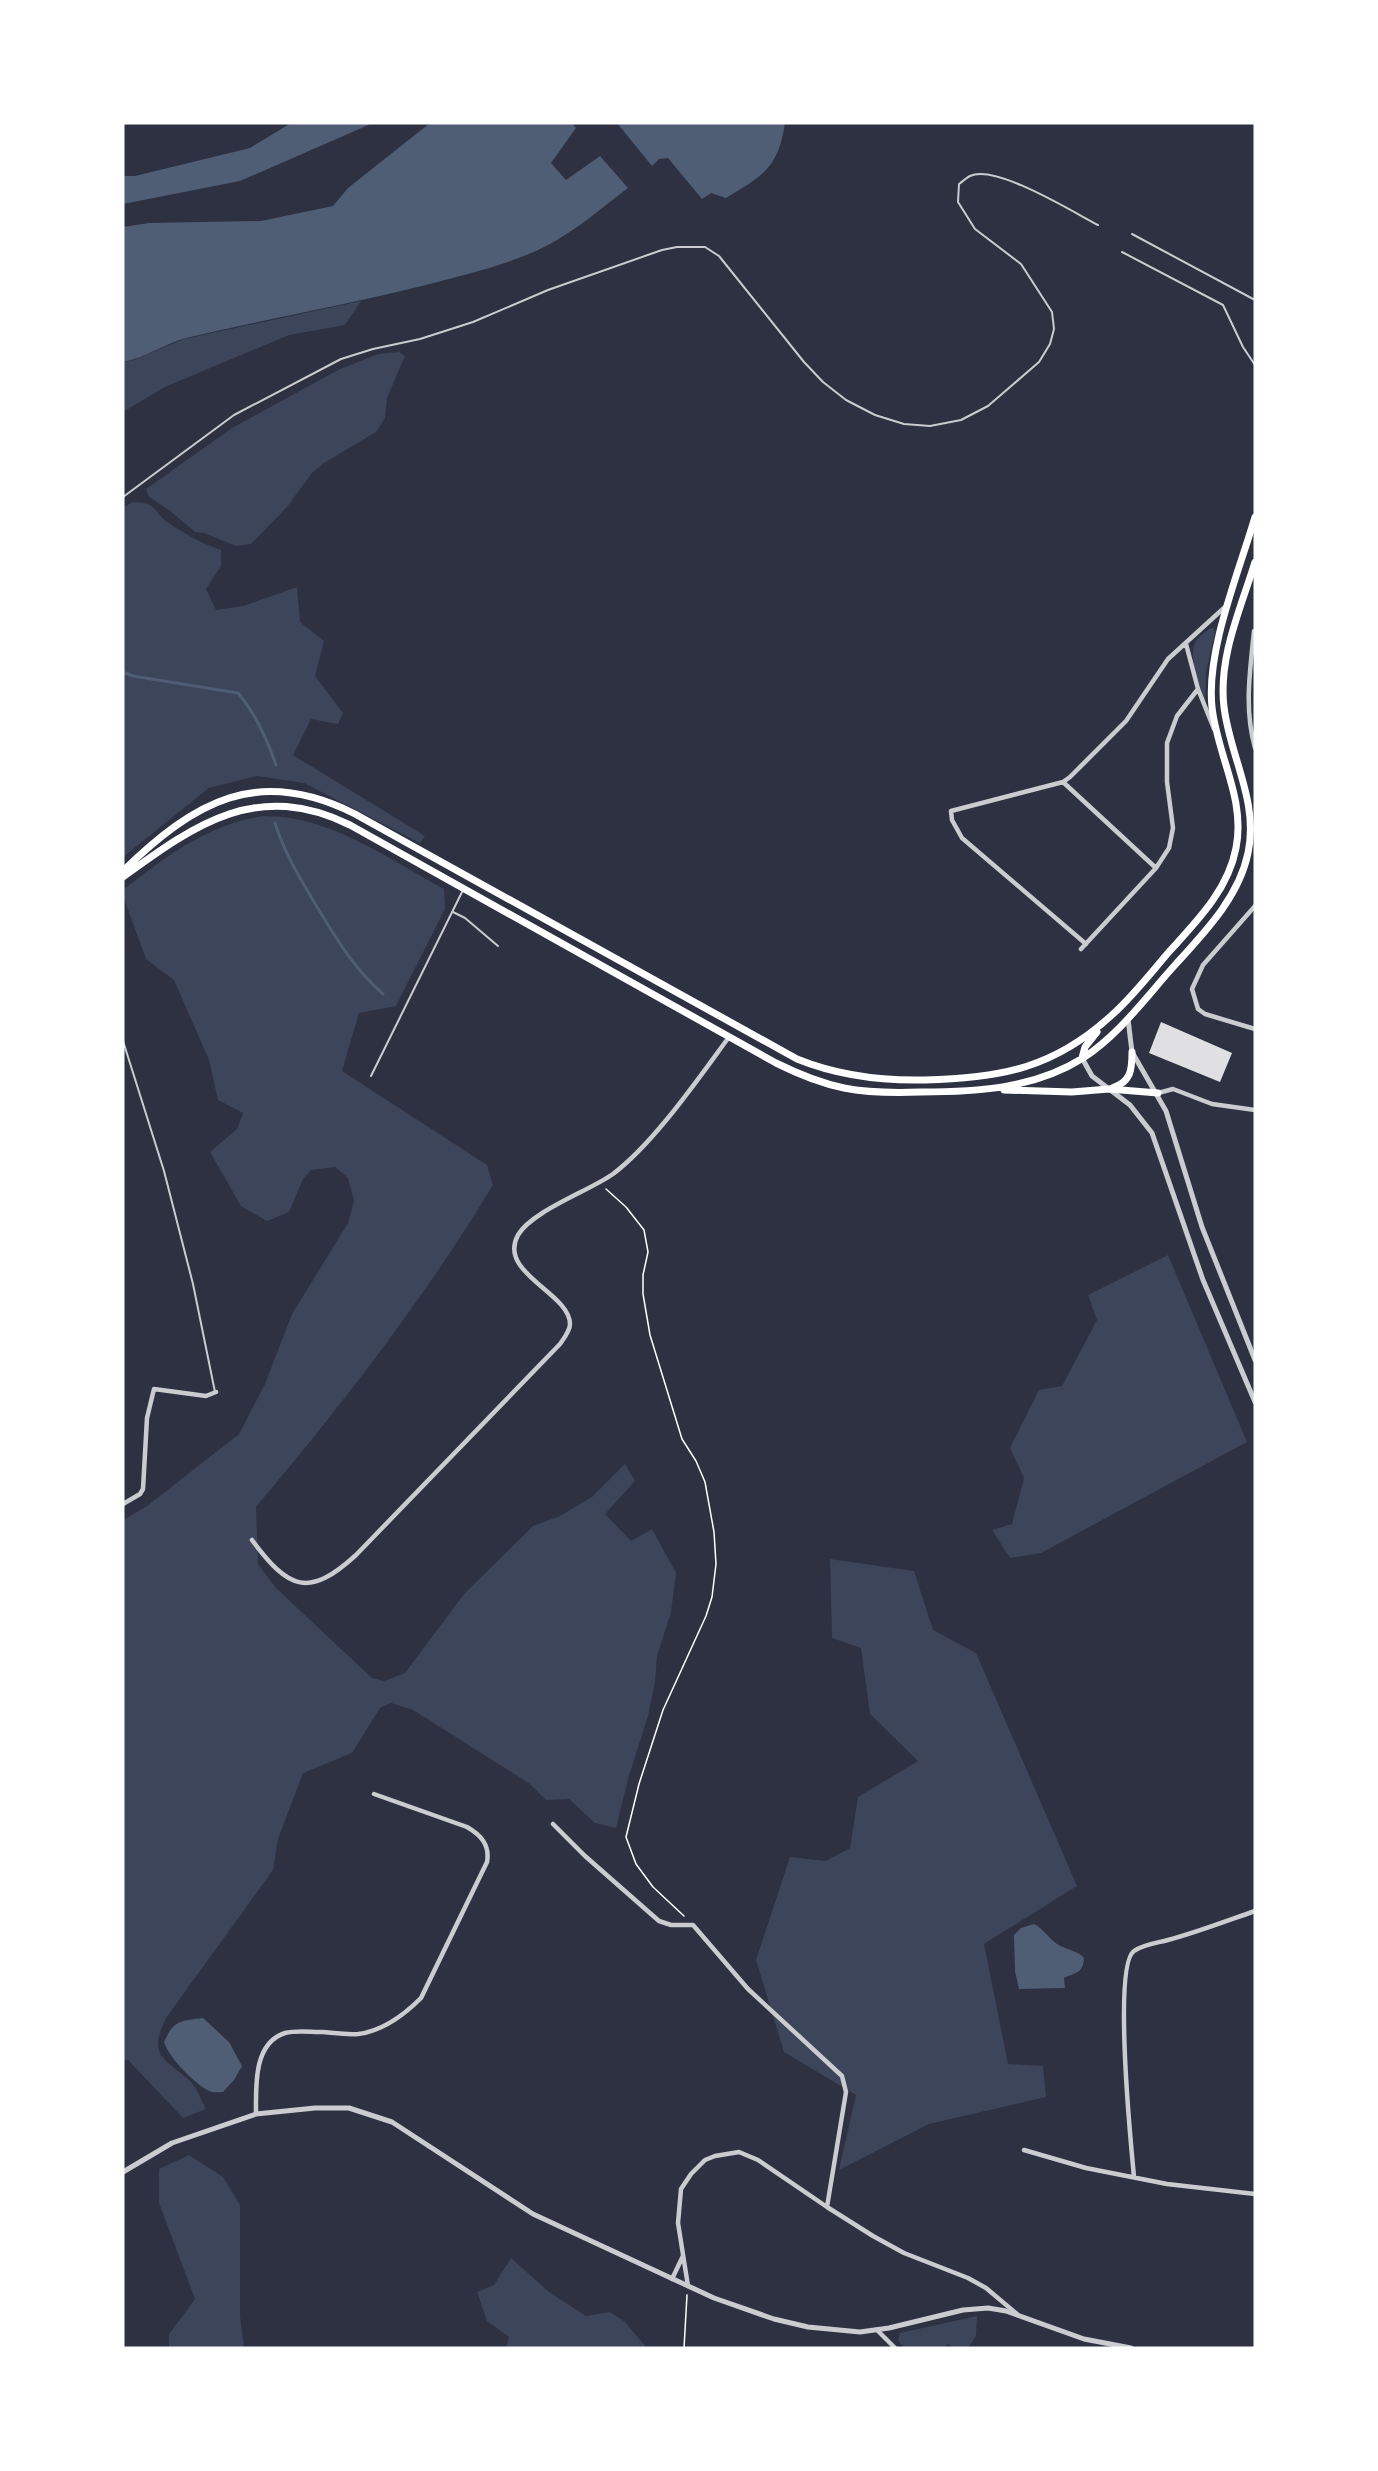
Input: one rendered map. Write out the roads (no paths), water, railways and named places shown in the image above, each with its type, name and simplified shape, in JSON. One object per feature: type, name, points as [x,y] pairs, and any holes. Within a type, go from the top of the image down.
[{"type":"main road","points":[[1082,1058],[1089,1042],[1196,922],[1223,885],[1231,868],[1238,837],[1238,812],[1212,706],[1212,673],[1229,604],[1255,517]]},
{"type":"main road","points":[[986,1090],[1041,1077],[1082,1058],[1110,1037],[1216,917],[1234,891],[1245,866],[1251,838],[1250,810],[1226,720],[1223,690],[1230,644],[1255,562]]},
{"type":"main road","points":[[123,871],[143,851],[177,825],[209,805],[243,794],[288,791],[322,799],[355,814],[783,1053],[832,1072],[862,1078],[898,1080],[996,1076],[1029,1067],[1061,1053],[1114,1013]]},
{"type":"main road","points":[[123,877],[182,835],[216,817],[245,808],[286,806],[311,810],[333,817],[791,1070],[843,1088],[898,1093],[986,1090],[1072,1092],[1110,1089],[1158,1093]]},
{"type":"main road","points":[[1110,1089],[1129,1077],[1132,1071],[1132,1052]]},
{"type":"street","points":[[1086,944],[962,838],[950,814],[953,809],[1063,782],[1078,770],[1126,721],[1161,667],[1229,604]]},
{"type":"street","points":[[1254,631],[1247,694],[1250,729],[1255,748]]},
{"type":"street","points":[[1186,644],[1198,689],[1218,738]]},
{"type":"street","points":[[1081,950],[1165,857],[1172,838],[1167,782],[1169,732],[1177,716],[1198,689]]},
{"type":"street","points":[[1063,782],[1156,868]]},
{"type":"street","points":[[1255,906],[1203,965],[1191,989],[1198,1009],[1205,1014],[1255,1029]]},
{"type":"street","points":[[1128,1018],[1132,1052],[1167,1111],[1202,1227],[1255,1360]]},
{"type":"street","points":[[252,1540],[263,1555],[287,1576],[304,1584],[320,1582],[331,1576],[356,1555],[567,1333],[571,1325],[566,1312],[519,1265],[515,1254],[516,1239],[525,1226],[534,1219],[614,1173],[642,1147],[729,1037]]},
{"type":"street","points":[[1082,1058],[1092,1076],[1130,1105],[1152,1133],[1199,1270],[1255,1402]]},
{"type":"street","points":[[1158,1093],[1173,1089],[1212,1104],[1255,1110]]},
{"type":"street","points":[[123,1504],[133,1499],[143,1489],[147,1418],[154,1389],[206,1396],[216,1392]]},
{"type":"street","points":[[256,2114],[259,2064],[269,2045],[277,2037],[295,2032],[359,2034],[372,2031],[404,2014],[421,1998],[487,1862],[488,1854],[485,1843],[477,1833],[467,1827],[374,1794]]},
{"type":"street","points":[[553,1824],[585,1856],[659,1921],[671,1925],[693,1925],[748,1989],[842,2076],[846,2092],[827,2207]]},
{"type":"street","points":[[1134,2177],[1124,2023],[1125,1979],[1129,1955],[1150,1944],[1255,1911]]},
{"type":"street","points":[[123,2172],[172,2143],[256,2114],[331,2107],[349,2108],[379,2116],[419,2138],[533,2214],[728,2304],[791,2324],[852,2332],[878,2330],[971,2309],[996,2309],[1084,2339],[1131,2348]]},
{"type":"street","points":[[1024,2150],[1086,2168],[1167,2184],[1255,2194]]},
{"type":"street","points":[[688,2286],[678,2208],[681,2189],[700,2165],[715,2156],[739,2152],[758,2160],[827,2207],[904,2253],[978,2284],[1019,2316]]},
{"type":"street","points":[[672,2279],[683,2256]]},
{"type":"street","points":[[878,2330],[895,2348]]},
{"type":"lane","points":[[123,497],[234,415],[341,359],[373,349],[420,339],[473,322],[548,290],[677,247],[705,247],[719,256],[804,362],[823,382],[846,400],[875,415],[904,424],[930,426],[961,420],[988,406],[1039,362],[1050,344],[1054,328],[1052,312],[1021,264],[975,229],[958,202],[959,184],[971,175],[989,175],[1023,185],[1098,225]]},
{"type":"lane","points":[[1132,234],[1255,300]]},
{"type":"lane","points":[[1122,252],[1223,304],[1243,347],[1255,365]]},
{"type":"lane","points":[[371,1076],[464,889]]},
{"type":"lane","points":[[453,912],[465,918],[498,946]]},
{"type":"lane","points":[[123,1041],[164,1172],[193,1284],[216,1392]]},
{"type":"waterway","points":[[123,672],[133,676],[238,693],[260,727],[276,765]]},
{"type":"waterway","points":[[275,823],[292,864],[329,927],[353,962],[383,994]]}]
